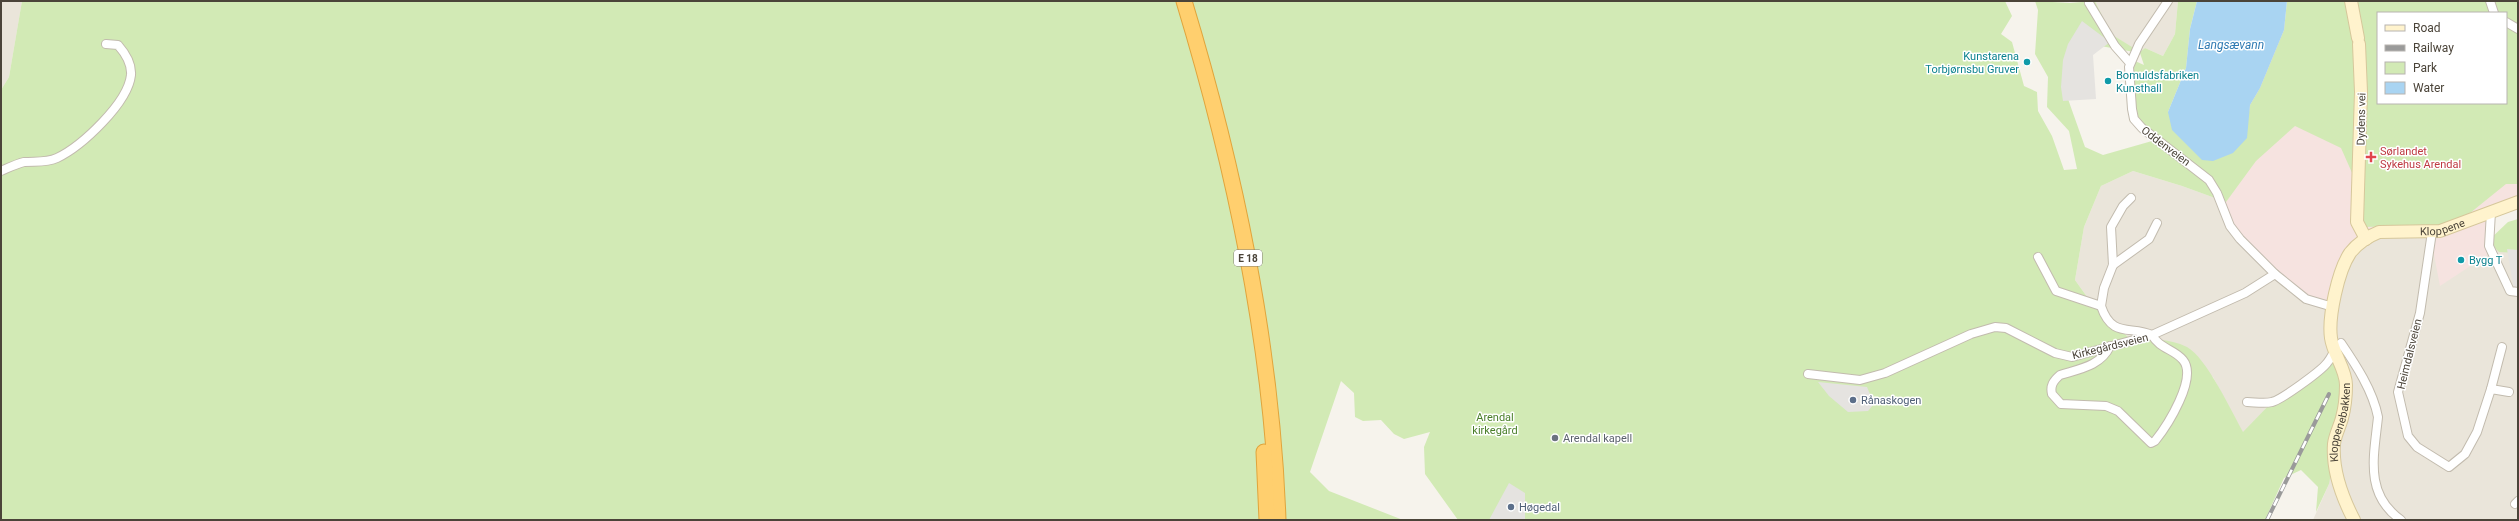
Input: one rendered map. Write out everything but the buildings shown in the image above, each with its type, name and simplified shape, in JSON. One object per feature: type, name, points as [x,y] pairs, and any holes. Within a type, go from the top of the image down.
[{"type":"highway","name":"E 18","points":[[1182,3],[1235,240],[1258,382],[1266,477],[1267,520]]},
{"type":"highway","name":"E 18","points":[[1182,3],[1217,119],[1244,237],[1266,381],[1277,478],[1278,520]]},
{"type":"main road","name":"Dydens vei","points":[[2351,1],[2358,41],[2361,92],[2357,222],[2366,239]]},
{"type":"main road","name":"Kloppene","points":[[2366,239],[2379,232],[2432,232],[2451,228],[2518,202]]},
{"type":"main road","name":"Kloppenebakken","points":[[2354,520],[2336,476],[2334,465],[2334,443],[2342,417],[2346,395],[2346,382],[2331,340],[2333,307],[2343,267],[2351,252],[2366,239]]},
{"type":"street","name":"Oddenveien","points":[[2168,1],[2139,44],[2130,63],[2128,73],[2134,120],[2142,128],[2209,180],[2236,235],[2275,274]]},
{"type":"street","points":[[2490,1],[2494,12]]},
{"type":"street","points":[[2090,3],[2115,46],[2130,63]]},
{"type":"street","points":[[2507,23],[2518,29]]},
{"type":"street","points":[[1,171],[23,163],[49,161],[58,157],[92,132],[106,118],[121,97],[131,76],[131,67],[124,52],[118,45],[106,44]]},
{"type":"street","points":[[2110,346],[2105,357],[2093,365],[2060,375],[2055,379],[2052,385],[2052,394],[2061,404],[2106,406],[2118,411],[2151,442],[2155,441],[2172,416],[2188,374],[2183,360],[2157,344],[2152,336],[2118,328],[2108,318],[2101,306],[2104,288],[2113,265],[2111,227],[2123,206],[2131,198]]},
{"type":"street","points":[[2491,212],[2489,246],[2510,291],[2518,292]]},
{"type":"street","points":[[2113,265],[2149,239],[2156,223]]},
{"type":"street","name":"Heimdalsveien","points":[[2432,232],[2420,313],[2398,392],[2408,436],[2418,447],[2449,468],[2466,454],[2477,432],[2491,389]]},
{"type":"street","points":[[2038,257],[2056,291],[2101,306]]},
{"type":"street","points":[[2275,274],[2306,299],[2333,307]]},
{"type":"street","name":"Kirkegårdsveien","points":[[1808,374],[1860,380],[1885,373],[1971,334],[1995,327],[2006,328],[2019,333],[2065,356],[2082,355],[2110,346],[2152,336],[2245,293],[2275,274]]},
{"type":"street","points":[[2247,402],[2271,402],[2280,398],[2320,370],[2328,362],[2335,348],[2341,343],[2364,380],[2376,409],[2374,478],[2384,506],[2401,520]]},
{"type":"street","points":[[2502,347],[2491,389],[2509,392]]},
{"type":"shaded area","points":[[1,1],[22,1],[9,77],[1,90]]},
{"type":"shaded area","points":[[2095,1],[2178,1],[2175,34],[2163,56],[2145,48],[2140,53],[2111,34]]},
{"type":"shaded area","name":"Sørlandet Sykehus Arendal","points":[[2297,1],[2518,1],[2518,204],[2491,211],[2487,255],[2440,286],[2430,234],[2362,236],[2330,302],[2296,292],[2240,235],[2204,171]]},
{"type":"shaded area","points":[[2082,21],[2110,42],[2093,55],[2096,99],[2063,101],[2061,87],[2063,60],[2068,44]]},
{"type":"shaded area","points":[[2133,171],[2182,186],[2226,202],[2454,226],[2518,253],[2518,520],[2313,520],[2329,484],[2271,403],[2243,433],[2213,377],[2129,338],[2090,301],[2075,280],[2084,227],[2101,186]]},
{"type":"shaded area","points":[[2507,249],[2518,250],[2518,290],[2514,290]]},
{"type":"shaded area","name":"Rånaskogen","points":[[1818,382],[1867,387],[1874,404],[1868,411],[1848,412],[1829,396]]},
{"type":"shaded area","name":"Høgedal","points":[[1509,483],[1525,493],[1525,520],[1489,520]]},
{"type":"green space","name":"Arendal kirkegård","points":[[22,1],[2005,1],[2012,16],[2001,34],[2012,42],[2024,86],[2037,92],[2038,111],[2052,136],[2064,170],[2077,169],[2069,131],[2047,107],[2048,77],[2035,54],[2038,10],[2035,1],[2070,3],[2095,1],[2111,34],[2140,52],[2145,48],[2163,56],[2175,34],[2178,1],[2197,1],[2190,29],[2186,68],[2168,112],[2248,119],[2250,105],[2260,88],[2284,30],[2287,1],[2518,1],[2518,184],[2506,184],[2454,226],[2355,227],[2353,175],[2341,148],[2295,126],[2256,161],[2226,202],[2182,186],[2133,171],[2101,186],[2084,227],[2075,280],[2090,301],[2129,338],[2173,342],[2187,347],[2194,353],[2210,373],[2243,432],[2271,403],[2333,359],[2341,382],[2338,433],[2329,484],[2316,512],[2318,487],[2301,470],[2284,478],[2265,520],[1458,520],[1425,474],[1424,447],[1430,432],[1404,439],[1394,434],[1381,420],[1363,421],[1355,417],[1354,393],[1341,381],[1310,472],[1329,491],[1403,520],[1,520],[1,90],[9,77]],"holes":[[[2089,44],[2140,53],[2144,65],[2135,61],[2133,66],[2133,102],[2137,117],[2152,141],[2103,155],[2085,147],[2068,99]]]},
{"type":"green space","points":[[2518,219],[2518,253],[2499,252],[2488,241],[2508,222]]},
{"type":"water","name":"Langsævann","points":[[2197,1],[2287,1],[2284,30],[2260,88],[2250,105],[2247,138],[2233,153],[2213,161],[2202,160],[2172,130],[2168,112],[2186,68],[2190,29]]},
{"type":"railway","points":[[2267,520],[2329,394]]},
{"type":"place","name":"Kunstarena Torbjørnsbu Gruver","points":[[2027,62]]},
{"type":"place","name":"Bomuldsfabriken Kunsthall","points":[[2108,81]]},
{"type":"place","name":"Sørlandet Sykehus Arendal","points":[[2371,157]]},
{"type":"place","name":"Bygg T","points":[[2461,260]]},
{"type":"place","name":"Rånaskogen","points":[[1853,400]]},
{"type":"place","name":"Arendal kapell","points":[[1555,438]]},
{"type":"place","name":"Høgedal","points":[[1511,507]]}]
